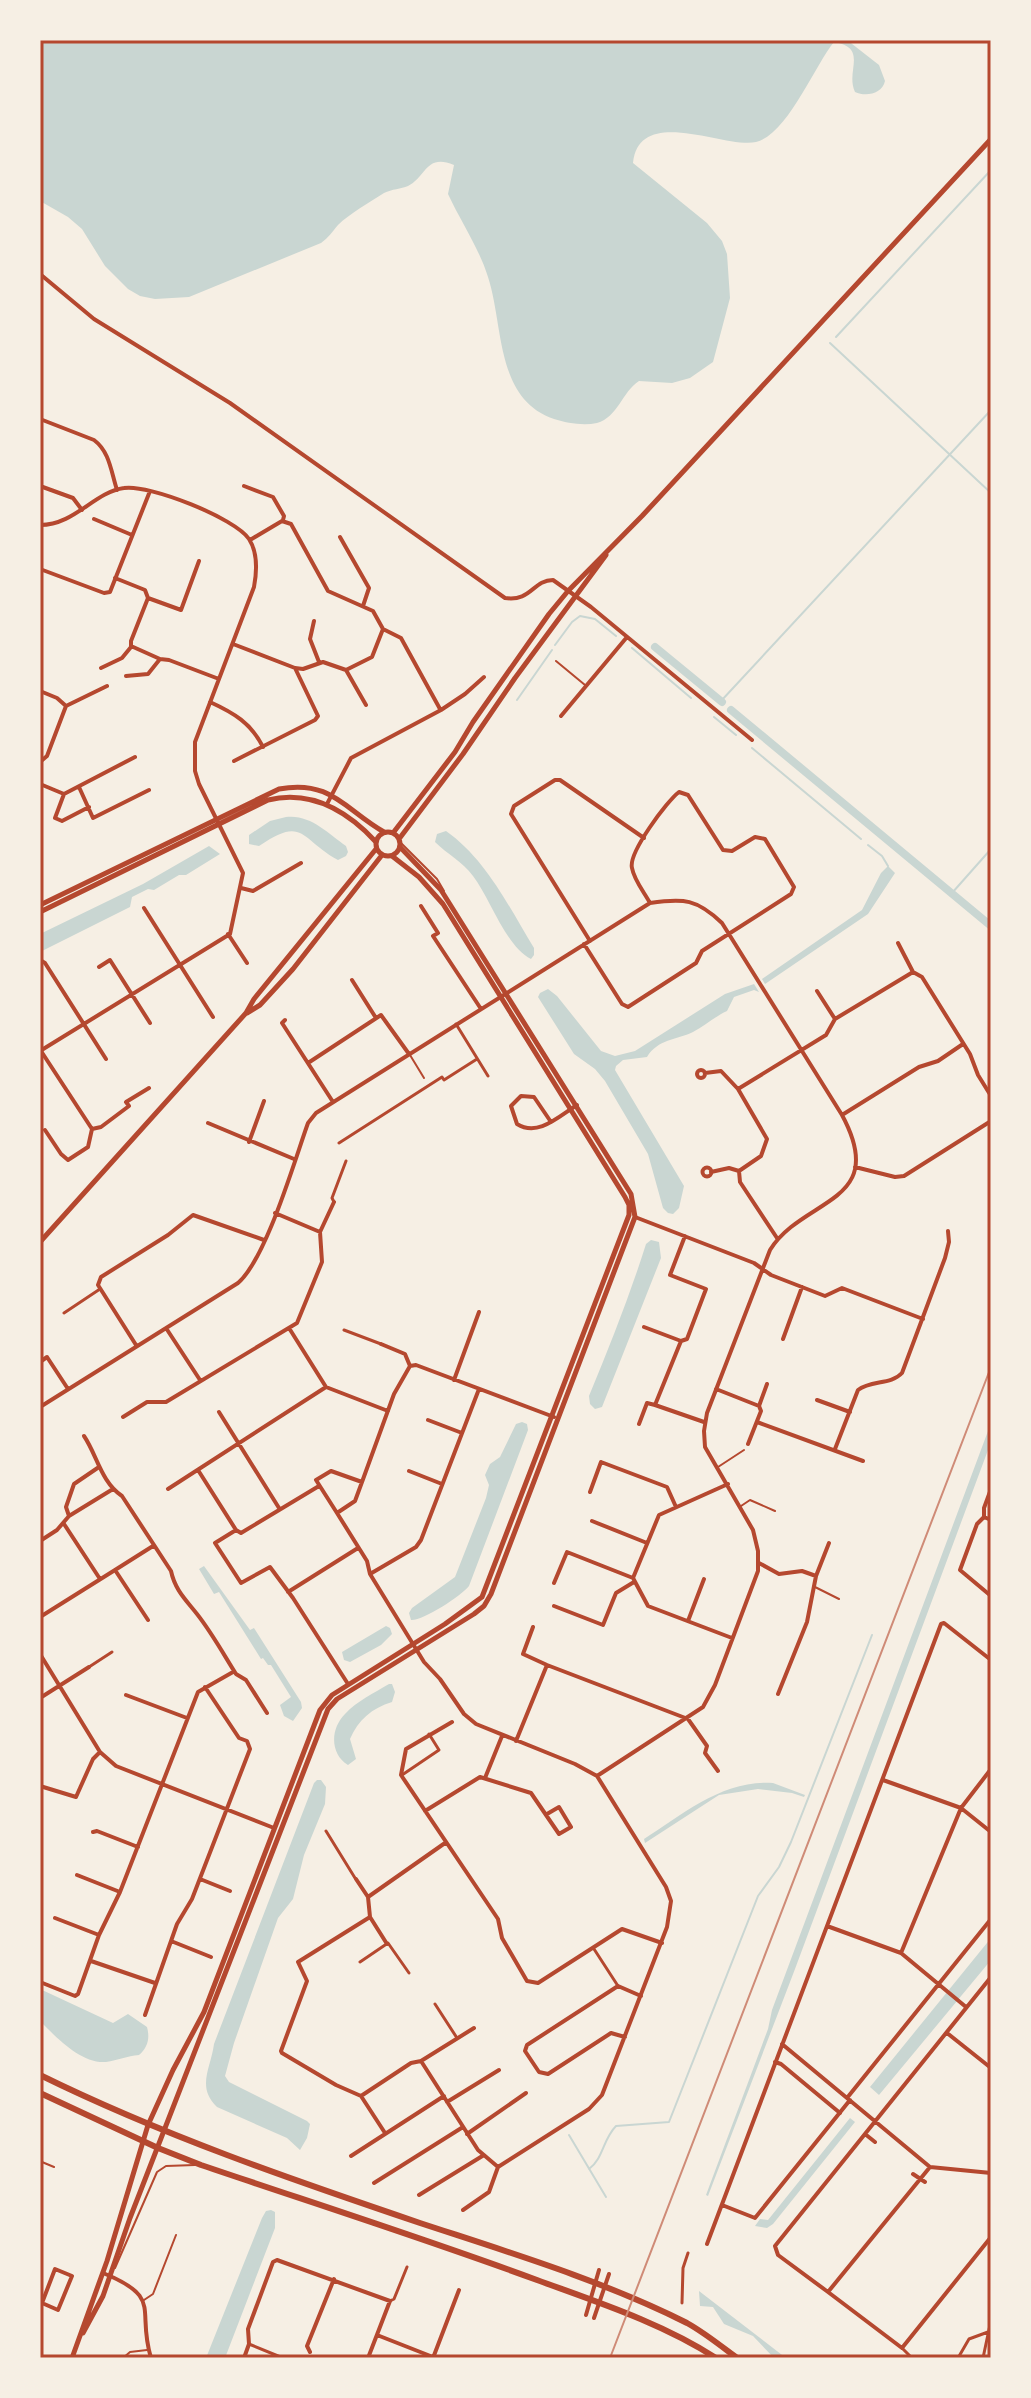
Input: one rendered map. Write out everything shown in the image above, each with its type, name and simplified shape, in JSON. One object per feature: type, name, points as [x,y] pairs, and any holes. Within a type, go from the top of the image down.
[{"type":"main road","points":[[40,2075],[148,2125],[245,2163],[604,2288],[687,2323],[737,2358]]},
{"type":"main road","points":[[40,2093],[201,2165],[494,2264],[599,2303],[665,2331],[716,2358]]},
{"type":"street","points":[[392,856],[606,554],[991,139]]},
{"type":"street","points":[[40,274],[94,319],[230,403],[505,598],[524,598],[549,579],[568,591],[752,740]]},
{"type":"street","points":[[40,419],[94,440],[101,446],[106,451],[117,490]]},
{"type":"street","points":[[40,486],[73,498],[82,510]]},
{"type":"street","points":[[244,486],[273,497],[284,516],[282,521],[250,540]]},
{"type":"street","points":[[40,525],[62,521],[125,487],[150,491],[225,518],[250,540],[256,559],[254,587],[195,742],[193,757],[199,784],[243,873],[228,934],[40,1051],[92,1129],[88,1147],[68,1160],[45,1130]]},
{"type":"street","points":[[40,569],[104,593],[110,592],[150,491]]},
{"type":"street","points":[[94,519],[132,535]]},
{"type":"street","points":[[282,521],[291,524],[328,591],[373,611],[383,629],[401,638],[441,710]]},
{"type":"street","points":[[340,537],[369,588],[363,606]]},
{"type":"street","points":[[393,833],[455,752],[568,591],[606,554]]},
{"type":"street","points":[[148,598],[181,610],[199,561]]},
{"type":"street","points":[[101,668],[122,658],[131,646],[148,598],[145,590],[115,578]]},
{"type":"street","points":[[314,621],[310,639],[319,662]]},
{"type":"street","points":[[233,644],[295,668],[303,669],[319,662],[346,670],[372,657],[383,629]]},
{"type":"street","points":[[561,716],[627,637]]},
{"type":"street","points":[[131,646],[219,679]]},
{"type":"street","points":[[126,676],[148,674],[160,659]]},
{"type":"street","points":[[234,761],[318,716],[295,668]]},
{"type":"street","points":[[346,670],[366,705]]},
{"type":"street","points":[[327,804],[351,758],[441,710],[484,677]]},
{"type":"street","points":[[40,762],[47,756],[66,706],[107,686]]},
{"type":"street","points":[[40,691],[57,698],[66,706]]},
{"type":"street","points":[[210,702],[244,721],[256,733],[263,747]]},
{"type":"street","points":[[89,807],[62,821],[55,818],[64,794],[135,757]]},
{"type":"street","points":[[644,838],[560,780],[555,780],[514,806],[511,814],[622,1004],[628,1007],[696,963],[702,951],[793,891],[794,885],[765,839],[755,837],[726,852],[688,795],[682,792],[677,793],[631,859],[631,866],[650,903]]},
{"type":"street","points":[[40,784],[64,794]]},
{"type":"street","points":[[40,912],[266,794],[294,786],[320,789],[332,794],[384,832],[393,833],[441,890],[574,1107],[625,1197],[632,1216],[556,1417],[482,1597],[415,1647],[327,1699],[320,1710],[110,2276],[95,2312],[80,2337]]},
{"type":"street","points":[[79,787],[93,818],[149,790]]},
{"type":"street","points":[[40,905],[268,800],[310,798],[339,810],[375,841],[376,849],[382,855],[392,856],[431,889],[504,995]]},
{"type":"street","points":[[375,841],[384,832]]},
{"type":"street","points":[[40,1242],[246,1013],[254,999],[376,849]]},
{"type":"street","points":[[246,1013],[260,1005],[293,969],[382,855]]},
{"type":"street","points":[[241,888],[253,891],[301,863]]},
{"type":"street","points":[[40,1407],[241,1280],[255,1262],[312,1117],[650,903],[685,900],[712,913],[842,1115],[854,1138],[857,1156],[844,1190],[777,1239],[762,1267],[705,1422],[705,1447],[753,1530],[759,1563],[708,1699],[688,1719],[597,1776]]},
{"type":"street","points":[[421,906],[438,933],[433,936],[481,1009]]},
{"type":"street","points":[[144,908],[213,1017]]},
{"type":"street","points":[[228,934],[247,963]]},
{"type":"street","points":[[898,943],[913,972],[922,977],[963,1044],[991,1096]]},
{"type":"street","points":[[99,967],[110,960],[150,1023]]},
{"type":"street","points":[[43,962],[106,1059]]},
{"type":"street","points":[[738,1089],[826,1035],[835,1019],[913,972]]},
{"type":"street","points":[[352,980],[376,1018]]},
{"type":"street","points":[[817,991],[835,1019]]},
{"type":"street","points":[[308,1063],[384,1015],[409,1054]]},
{"type":"street","points":[[285,1020],[282,1023],[333,1102]]},
{"type":"street","points":[[456,1024],[488,1076]]},
{"type":"street","points":[[842,1115],[919,1067],[938,1061],[963,1044]]},
{"type":"street","points":[[339,1143],[442,1077],[444,1080],[477,1059]]},
{"type":"street","points":[[705,1073],[721,1071],[738,1089],[767,1139],[761,1156],[739,1171]]},
{"type":"street","points":[[92,1129],[101,1127],[129,1106],[126,1102],[149,1088]]},
{"type":"street","points":[[551,1122],[534,1097],[521,1096],[511,1106],[517,1124],[534,1130],[551,1122],[574,1107]]},
{"type":"street","points":[[249,1142],[264,1101]]},
{"type":"street","points":[[855,1167],[895,1177],[904,1176],[991,1121]]},
{"type":"street","points":[[208,1123],[295,1159]]},
{"type":"street","points":[[123,1417],[147,1402],[166,1402],[299,1320],[322,1262],[320,1232],[334,1202],[332,1198],[346,1161]]},
{"type":"street","points":[[711,1172],[729,1168],[739,1171]]},
{"type":"street","points":[[739,1171],[740,1182],[777,1239]]},
{"type":"street","points":[[275,1213],[320,1232]]},
{"type":"street","points":[[136,1345],[100,1289],[98,1281],[101,1277],[193,1215],[264,1240]]},
{"type":"street","points":[[632,1216],[762,1267],[771,1275],[825,1296],[842,1288],[923,1319]]},
{"type":"street","points":[[835,1449],[862,1386],[899,1377],[945,1258],[948,1231]]},
{"type":"street","points":[[644,1327],[681,1341],[687,1339],[706,1289],[670,1275],[685,1236]]},
{"type":"street","points":[[783,1339],[802,1287]]},
{"type":"street","points":[[64,1313],[100,1289]]},
{"type":"street","points":[[454,1380],[479,1312]]},
{"type":"street","points":[[166,1328],[200,1380]]},
{"type":"street","points":[[289,1328],[326,1387],[388,1411]]},
{"type":"street","points":[[344,1330],[405,1354],[410,1366]]},
{"type":"street","points":[[655,1405],[681,1341]]},
{"type":"street","points":[[40,1362],[47,1357],[68,1389]]},
{"type":"street","points":[[337,1513],[355,1501],[388,1411],[410,1366],[416,1365],[556,1417]]},
{"type":"street","points":[[748,1444],[761,1411],[759,1406],[767,1384]]},
{"type":"street","points":[[168,1489],[326,1387]]},
{"type":"street","points":[[370,1574],[416,1547],[421,1540],[479,1389]]},
{"type":"street","points":[[716,1389],[759,1406]]},
{"type":"street","points":[[817,1400],[850,1412]]},
{"type":"street","points":[[639,1424],[647,1403],[705,1422]]},
{"type":"street","points":[[219,1412],[279,1508]]},
{"type":"street","points":[[428,1420],[462,1433]]},
{"type":"street","points":[[757,1422],[863,1461]]},
{"type":"street","points":[[84,1436],[113,1489],[122,1496],[171,1571],[186,1603],[197,1614],[234,1671],[246,1680],[267,1713]]},
{"type":"street","points":[[590,1492],[601,1462],[667,1487],[676,1507]]},
{"type":"street","points":[[69,1516],[66,1507],[74,1484],[99,1467]]},
{"type":"street","points":[[198,1470],[236,1530],[241,1533],[319,1486]]},
{"type":"street","points":[[362,1482],[331,1471],[316,1480],[367,1561],[370,1574],[415,1647],[464,1714],[476,1724],[597,1776],[666,1887],[671,1901],[662,1943],[606,2089],[598,2101],[498,2167],[489,2192],[463,2210]]},
{"type":"street","points":[[409,1471],[442,1484]]},
{"type":"street","points":[[554,1606],[603,1625],[616,1593],[633,1580],[659,1515],[728,1484]]},
{"type":"street","points":[[40,1541],[69,1516],[113,1489]]},
{"type":"street","points":[[991,1489],[984,1517],[977,1524],[960,1570],[991,1596]]},
{"type":"street","points":[[984,1517],[991,1520]]},
{"type":"street","points":[[592,1521],[647,1543]]},
{"type":"street","points":[[64,1523],[100,1579]]},
{"type":"street","points":[[236,1530],[215,1543],[241,1583],[270,1567],[349,1688]]},
{"type":"street","points":[[778,1694],[807,1622],[816,1576],[829,1543]]},
{"type":"street","points":[[40,1617],[154,1546]]},
{"type":"street","points":[[288,1592],[358,1548]]},
{"type":"street","points":[[554,1583],[567,1552],[633,1580],[648,1606],[732,1638]]},
{"type":"street","points":[[759,1563],[779,1574],[802,1571],[816,1576]]},
{"type":"street","points":[[115,1570],[148,1620]]},
{"type":"street","points":[[688,1621],[704,1579]]},
{"type":"street","points":[[707,2244],[941,1624],[944,1623],[991,1660]]},
{"type":"street","points":[[533,1627],[523,1654],[688,1719],[707,1746],[705,1753],[718,1771]]},
{"type":"street","points":[[40,1698],[112,1652]]},
{"type":"street","points":[[40,1654],[100,1752],[126,1772],[277,1830]]},
{"type":"street","points":[[515,1741],[547,1665]]},
{"type":"street","points":[[40,1982],[75,1996],[78,1994],[198,1692],[234,1671]]},
{"type":"street","points":[[145,2015],[171,1941],[200,1879],[250,1745],[239,1738],[205,1687]]},
{"type":"street","points":[[126,1695],[188,1718]]},
{"type":"street","points":[[452,1722],[406,1749],[401,1775],[498,1919],[506,1947],[527,1981],[538,1983],[622,1929],[662,1943]]},
{"type":"street","points":[[401,1775],[439,1750],[429,1734]]},
{"type":"street","points":[[485,1778],[502,1736]]},
{"type":"street","points":[[40,1786],[76,1797],[93,1759],[100,1752]]},
{"type":"street","points":[[901,1953],[961,1808],[991,1769]]},
{"type":"street","points":[[425,1811],[475,1779],[485,1778],[531,1793],[559,1834],[571,1827],[559,1807],[547,1814]]},
{"type":"street","points":[[883,1780],[961,1808],[991,1832]]},
{"type":"street","points":[[72,2358],[103,2273],[148,2125],[204,2012],[277,1830]]},
{"type":"street","points":[[326,1831],[368,1897],[370,1917],[409,1973]]},
{"type":"street","points":[[93,1832],[138,1847]]},
{"type":"street","points":[[368,1897],[445,1843]]},
{"type":"street","points":[[77,1875],[120,1892]]},
{"type":"street","points":[[200,1879],[230,1891]]},
{"type":"street","points":[[370,1917],[298,1962],[307,1981],[281,2051],[336,2085],[361,2096],[385,2133]]},
{"type":"street","points":[[55,1918],[99,1935]]},
{"type":"street","points":[[722,2205],[755,2218],[991,1919]]},
{"type":"street","points":[[827,1926],[901,1953],[966,2007]]},
{"type":"street","points":[[171,1941],[211,1957]]},
{"type":"street","points":[[360,1962],[387,1944]]},
{"type":"street","points":[[594,1947],[618,1986],[641,1996]]},
{"type":"street","points":[[91,1961],[155,1983]]},
{"type":"street","points":[[912,2357],[778,2255],[775,2246],[991,1977]]},
{"type":"street","points":[[618,1986],[527,2045],[525,2051],[539,2072],[548,2074],[611,2033],[625,2037]]},
{"type":"street","points":[[435,2004],[457,2038]]},
{"type":"street","points":[[361,2096],[411,2063],[421,2061],[474,2028]]},
{"type":"street","points":[[947,2033],[991,2068]]},
{"type":"street","points":[[782,2044],[930,2167],[991,2173]]},
{"type":"street","points":[[421,2061],[467,2134],[498,2167]]},
{"type":"street","points":[[775,2062],[840,2113]]},
{"type":"street","points":[[351,2156],[385,2133],[499,2070]]},
{"type":"street","points":[[467,2134],[526,2093]]},
{"type":"street","points":[[374,2183],[463,2127]]},
{"type":"street","points":[[865,2134],[875,2142]]},
{"type":"street","points":[[419,2195],[484,2155]]},
{"type":"street","points":[[828,2292],[922,2181],[930,2167]]},
{"type":"street","points":[[913,2174],[922,2181]]},
{"type":"street","points":[[902,2348],[989,2244],[991,2237]]},
{"type":"street","points":[[682,2303],[683,2268],[688,2253]]},
{"type":"street","points":[[244,2358],[249,2344],[248,2329],[273,2262],[281,2260],[390,2301]]},
{"type":"street","points":[[368,2358],[407,2267]]},
{"type":"street","points":[[55,2269],[72,2276],[58,2310],[41,2303],[55,2269]]},
{"type":"street","points":[[586,2315],[599,2270]]},
{"type":"street","points":[[103,2273],[133,2287],[144,2300],[151,2358]]},
{"type":"street","points":[[594,2318],[609,2274]]},
{"type":"street","points":[[307,2358],[310,2352],[307,2346],[334,2279]]},
{"type":"street","points":[[377,2335],[433,2358],[459,2290]]},
{"type":"street","points":[[983,2358],[991,2320]]},
{"type":"street","points":[[958,2358],[969,2339],[988,2332]]},
{"type":"street","points":[[249,2344],[283,2358]]},
{"type":"lane","points":[[556,661],[586,686]]},
{"type":"lane","points":[[409,1054],[424,1078]]},
{"type":"lane","points":[[717,1467],[744,1450]]},
{"type":"lane","points":[[740,1507],[750,1500],[775,1511]]},
{"type":"lane","points":[[815,1587],[839,1599]]},
{"type":"lane","points":[[41,2162],[54,2167]]},
{"type":"lane","points":[[110,2276],[157,2172],[171,2165],[201,2165]]},
{"type":"lane","points":[[144,2300],[153,2294],[176,2235]]},
{"type":"lane","points":[[123,2358],[130,2352],[148,2349]]},
{"type":"shaded area","points":[[40,40],[847,40],[879,65],[885,81],[881,89],[873,93],[855,92],[851,49],[834,42],[800,98],[779,127],[767,137],[756,142],[742,142],[666,132],[650,136],[639,145],[633,163],[707,223],[722,241],[727,254],[730,298],[713,362],[690,378],[672,383],[639,381],[604,420],[581,424],[554,419],[535,409],[521,395],[511,378],[488,277],[448,194],[454,165],[445,162],[432,164],[408,186],[384,193],[360,208],[321,243],[189,297],[155,299],[128,289],[105,266],[82,229],[40,201]]},
{"type":"shaded area","points":[[286,817],[303,818],[318,826],[346,846],[346,856],[338,860],[294,831],[285,832],[259,846],[249,844],[249,835],[270,821]]},
{"type":"shaded area","points":[[446,831],[473,855],[496,885],[534,948],[531,959],[506,933],[469,871],[435,842],[437,834]]},
{"type":"shaded area","points":[[209,846],[220,854],[186,875],[179,875],[154,890],[148,889],[132,897],[130,907],[40,952],[40,934],[143,884]]},
{"type":"shaded area","points":[[888,866],[895,873],[868,914],[765,984],[762,979],[862,910],[881,873]]},
{"type":"shaded area","points":[[754,984],[759,992],[754,990],[734,997],[727,1011],[697,1030],[662,1043],[647,1057],[623,1060],[616,1066],[615,1070],[684,1186],[679,1208],[673,1214],[668,1213],[663,1208],[648,1154],[605,1081],[595,1069],[574,1054],[538,997],[548,989],[601,1051],[615,1056],[635,1051],[725,994]]},
{"type":"shaded area","points":[[651,1240],[659,1242],[661,1258],[602,1407],[595,1409],[590,1404],[589,1396],[646,1244]]},
{"type":"shaded area","points":[[991,1423],[991,1442],[708,2196],[772,2010]]},
{"type":"shaded area","points":[[516,1424],[527,1424],[528,1430],[469,1586],[442,1607],[411,1620],[409,1613],[412,1608],[455,1577],[486,1498],[489,1485],[485,1475],[490,1464],[500,1457]]},
{"type":"shaded area","points":[[204,1566],[250,1630],[254,1628],[301,1702],[302,1708],[293,1721],[284,1716],[280,1705],[291,1697],[271,1665],[261,1659],[219,1592],[214,1594],[199,1569]]},
{"type":"shaded area","points":[[386,1626],[392,1634],[381,1645],[350,1662],[344,1660],[342,1652]]},
{"type":"shaded area","points":[[389,1684],[395,1692],[392,1702],[372,1711],[357,1726],[350,1739],[356,1759],[348,1765],[335,1748],[335,1734],[340,1720],[355,1705]]},
{"type":"shaded area","points":[[317,1780],[321,1780],[326,1787],[325,1804],[304,1855],[293,1899],[278,1918],[225,2076],[229,2082],[307,2121],[310,2124],[307,2138],[300,2150],[287,2138],[217,2107],[207,2092],[206,2077],[214,2044]]},
{"type":"shaded area","points":[[755,1783],[773,1783],[805,1795],[758,1789],[719,1795],[645,1843],[644,1839],[721,1792]]},
{"type":"shaded area","points":[[991,1938],[991,1960],[879,2095],[870,2087]]},
{"type":"shaded area","points":[[40,1989],[113,2023],[128,2014],[147,2027],[146,2046],[139,2055],[106,2062],[87,2059],[61,2042],[40,2021]]},
{"type":"shaded area","points":[[850,2118],[855,2122],[773,2224],[767,2228],[755,2226],[760,2219],[768,2220]]},
{"type":"shaded area","points":[[266,2211],[275,2212],[275,2228],[225,2358],[206,2358],[262,2218]]},
{"type":"shaded area","points":[[699,2291],[786,2358],[774,2358],[753,2336],[724,2324],[713,2307],[700,2306]]},
{"type":"waterway","points":[[836,337],[991,170]]},
{"type":"waterway","points":[[830,343],[991,493]]},
{"type":"waterway","points":[[721,701],[991,410]]},
{"type":"waterway","points":[[555,645],[580,616],[595,619],[616,636]]},
{"type":"waterway","points":[[655,647],[722,702]]},
{"type":"waterway","points":[[632,648],[691,698]]},
{"type":"waterway","points":[[517,700],[552,650]]},
{"type":"waterway","points":[[731,710],[991,926]]},
{"type":"waterway","points":[[714,717],[736,735]]},
{"type":"waterway","points":[[752,748],[861,839]]},
{"type":"waterway","points":[[868,845],[882,856],[888,866]]},
{"type":"waterway","points":[[952,893],[991,849]]},
{"type":"waterway","points":[[589,2169],[616,2126],[669,2122],[758,1896],[779,1867],[791,1842],[872,1635]]},
{"type":"waterway","points":[[569,2135],[606,2197]]},
{"type":"railway","points":[[610,2358],[991,1367]]}]
